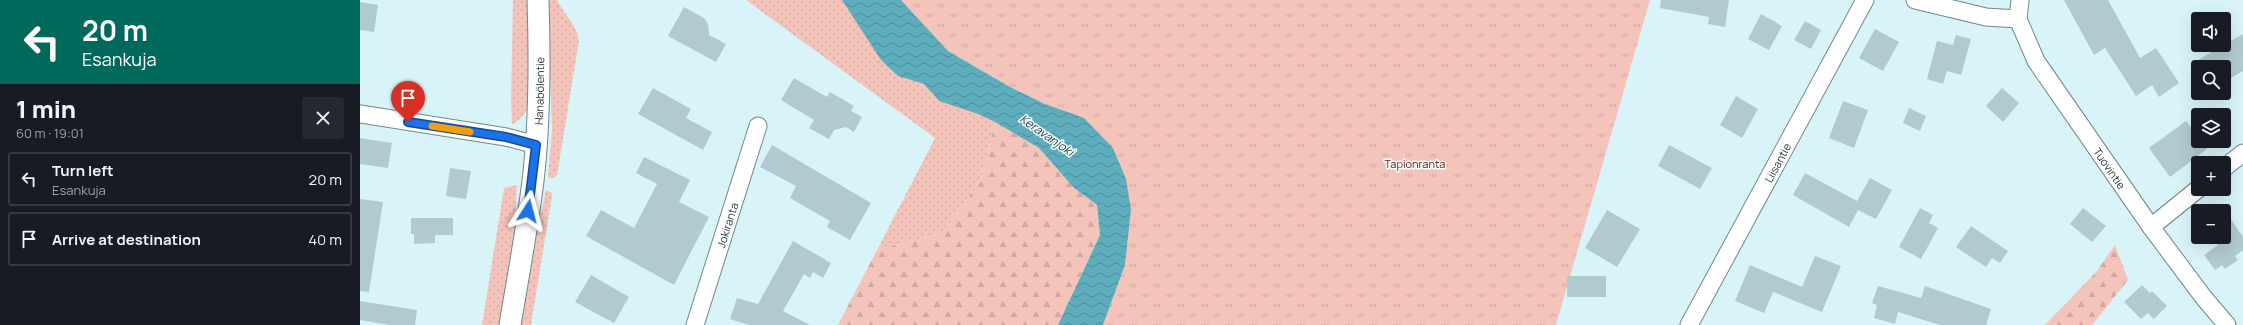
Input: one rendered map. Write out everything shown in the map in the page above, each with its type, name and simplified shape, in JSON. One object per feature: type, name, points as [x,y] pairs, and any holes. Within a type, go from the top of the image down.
[{"type":"street","name":"Hanabölentie","points":[[510,325],[533,182],[540,89],[538,0]]},
{"type":"street","name":"Liisantie","points":[[1689,325],[1865,0]]},
{"type":"street","points":[[1915,0],[1986,17],[2018,19]]},
{"type":"street","name":"Tuovintie","points":[[2020,0],[2018,19],[2036,61],[2151,227],[2204,298],[2227,325]]},
{"type":"street","points":[[360,114],[506,137],[536,145]]},
{"type":"street","name":"Jokiranta","points":[[695,325],[758,126]]},
{"type":"street","points":[[2231,162],[2243,153]]},
{"type":"street","points":[[2151,227],[2191,195]]},
{"type":"green space","points":[[513,0],[527,0],[531,86],[526,112],[512,125],[511,101]]},
{"type":"green space","points":[[547,0],[557,0],[576,30],[579,41],[557,175],[554,178],[548,178],[552,129]]},
{"type":"green space","points":[[746,0],[842,0],[898,76],[924,84],[939,101],[978,114],[995,122],[980,182],[942,233],[877,250],[935,138]]},
{"type":"green space","name":"Tapionranta","points":[[901,0],[1650,0],[1556,325],[1103,325],[1125,265],[1131,210],[1045,104],[1010,87],[948,51]]},
{"type":"green space","points":[[995,122],[1039,148],[1074,188],[1097,205],[1100,235],[1058,325],[838,325],[877,250],[942,233],[980,182]]},
{"type":"green space","points":[[517,185],[513,250],[500,325],[482,325],[504,188]]},
{"type":"green space","points":[[546,190],[552,193],[552,196],[531,325],[521,325],[532,255]]},
{"type":"green space","points":[[2115,245],[2128,280],[2092,325],[2045,325],[2097,271]]},
{"type":"water","name":"Keravanjoki","points":[[842,0],[901,0],[948,51],[1010,87],[1045,104],[1084,118],[1113,148],[1126,179],[1131,210],[1125,265],[1103,325],[1058,325],[1100,235],[1097,205],[1074,188],[1039,148],[995,122],[978,114],[939,101],[924,84],[898,76],[881,60]]},
{"type":"building","points":[[1661,0],[1729,0],[1725,27],[1708,24],[1709,17],[1660,8]]},
{"type":"building","points":[[2064,0],[2108,0],[2140,58],[2156,48],[2179,83],[2159,97],[2152,85],[2136,96],[2105,48],[2094,55]]},
{"type":"building","points":[[360,2],[378,5],[374,32],[360,30]]},
{"type":"building","points":[[684,7],[704,18],[708,24],[709,35],[726,44],[716,62],[668,36]]},
{"type":"building","points":[[1761,14],[1782,26],[1769,50],[1748,39]]},
{"type":"building","points":[[1805,21],[1821,30],[1811,49],[1794,40]]},
{"type":"building","points":[[1875,29],[1899,42],[1883,71],[1859,58]]},
{"type":"building","points":[[2243,34],[2243,71],[2231,78],[2231,60],[2198,60],[2212,52],[2231,52],[2231,41]]},
{"type":"building","points":[[1956,35],[1971,39],[1961,75],[1947,71],[1943,84],[1927,79],[1937,41],[1953,45]]},
{"type":"building","points":[[794,78],[827,97],[830,92],[854,106],[851,111],[862,117],[854,132],[846,127],[834,130],[829,139],[809,128],[814,120],[781,100]]},
{"type":"building","points":[[653,88],[691,109],[686,118],[712,132],[703,150],[638,114]]},
{"type":"building","points":[[2002,88],[2019,103],[2003,122],[1986,106]]},
{"type":"building","points":[[1736,96],[1758,109],[1742,138],[1720,125]]},
{"type":"building","points":[[1843,101],[1868,110],[1854,148],[1829,138]]},
{"type":"building","points":[[1909,108],[1926,116],[1920,131],[1903,123]]},
{"type":"building","points":[[2186,121],[2191,128],[2191,148],[2207,149],[2198,156],[2191,156],[2191,161],[2170,177],[2149,148]]},
{"type":"building","points":[[360,138],[392,143],[388,168],[360,164]]},
{"type":"building","points":[[772,145],[871,203],[850,240],[827,227],[830,221],[790,198],[796,186],[760,167]]},
{"type":"building","points":[[1669,145],[1712,168],[1700,189],[1658,166]]},
{"type":"building","points":[[644,157],[690,180],[679,202],[709,217],[674,285],[586,236],[601,210],[634,228],[657,184],[636,173]]},
{"type":"building","points":[[450,168],[471,171],[466,199],[446,196]]},
{"type":"building","points":[[1805,173],[1857,201],[1870,178],[1892,190],[1876,219],[1858,210],[1849,227],[1793,195]]},
{"type":"building","points":[[360,199],[383,202],[369,292],[360,291]]},
{"type":"building","points":[[1920,208],[1933,215],[1929,223],[1938,228],[1921,259],[1899,247]]},
{"type":"building","points":[[2083,208],[2106,226],[2092,242],[2070,224]]},
{"type":"building","points":[[1607,210],[1640,229],[1617,267],[1585,248]]},
{"type":"building","points":[[411,218],[453,218],[453,235],[435,235],[435,243],[414,244],[414,234],[411,234]]},
{"type":"building","points":[[2231,219],[2243,237],[2243,250],[2235,256],[2238,260],[2225,269],[2222,265],[2215,270],[2204,255],[2218,245],[2217,244],[2231,244]]},
{"type":"building","points":[[1971,226],[2008,251],[2000,263],[1992,258],[1986,267],[1956,247]]},
{"type":"building","points":[[793,241],[831,263],[823,278],[813,272],[810,278],[804,274],[783,311],[810,325],[749,325],[730,319],[737,298],[758,304]]},
{"type":"building","points":[[1815,256],[1841,266],[1822,312],[1773,292],[1764,313],[1735,301],[1750,265],[1802,287]]},
{"type":"building","points":[[591,275],[629,297],[614,323],[575,302]]},
{"type":"building","points":[[1567,276],[1606,276],[1606,297],[1567,297]]},
{"type":"building","points":[[2142,285],[2150,293],[2152,291],[2167,306],[2154,319],[2148,313],[2141,319],[2124,302]]},
{"type":"building","points":[[1878,286],[1921,298],[1925,286],[1991,309],[1986,325],[1940,325],[1898,312],[1895,324],[1874,318],[1877,305],[1872,303]]},
{"type":"building","points":[[360,301],[417,310],[415,325],[390,325],[360,320]]},
{"type":"slow traffic","points":[[432,126],[470,132]]},
{"type":"route","points":[[408,122],[452,130],[506,137],[536,145],[533,182],[528,211]]}]
